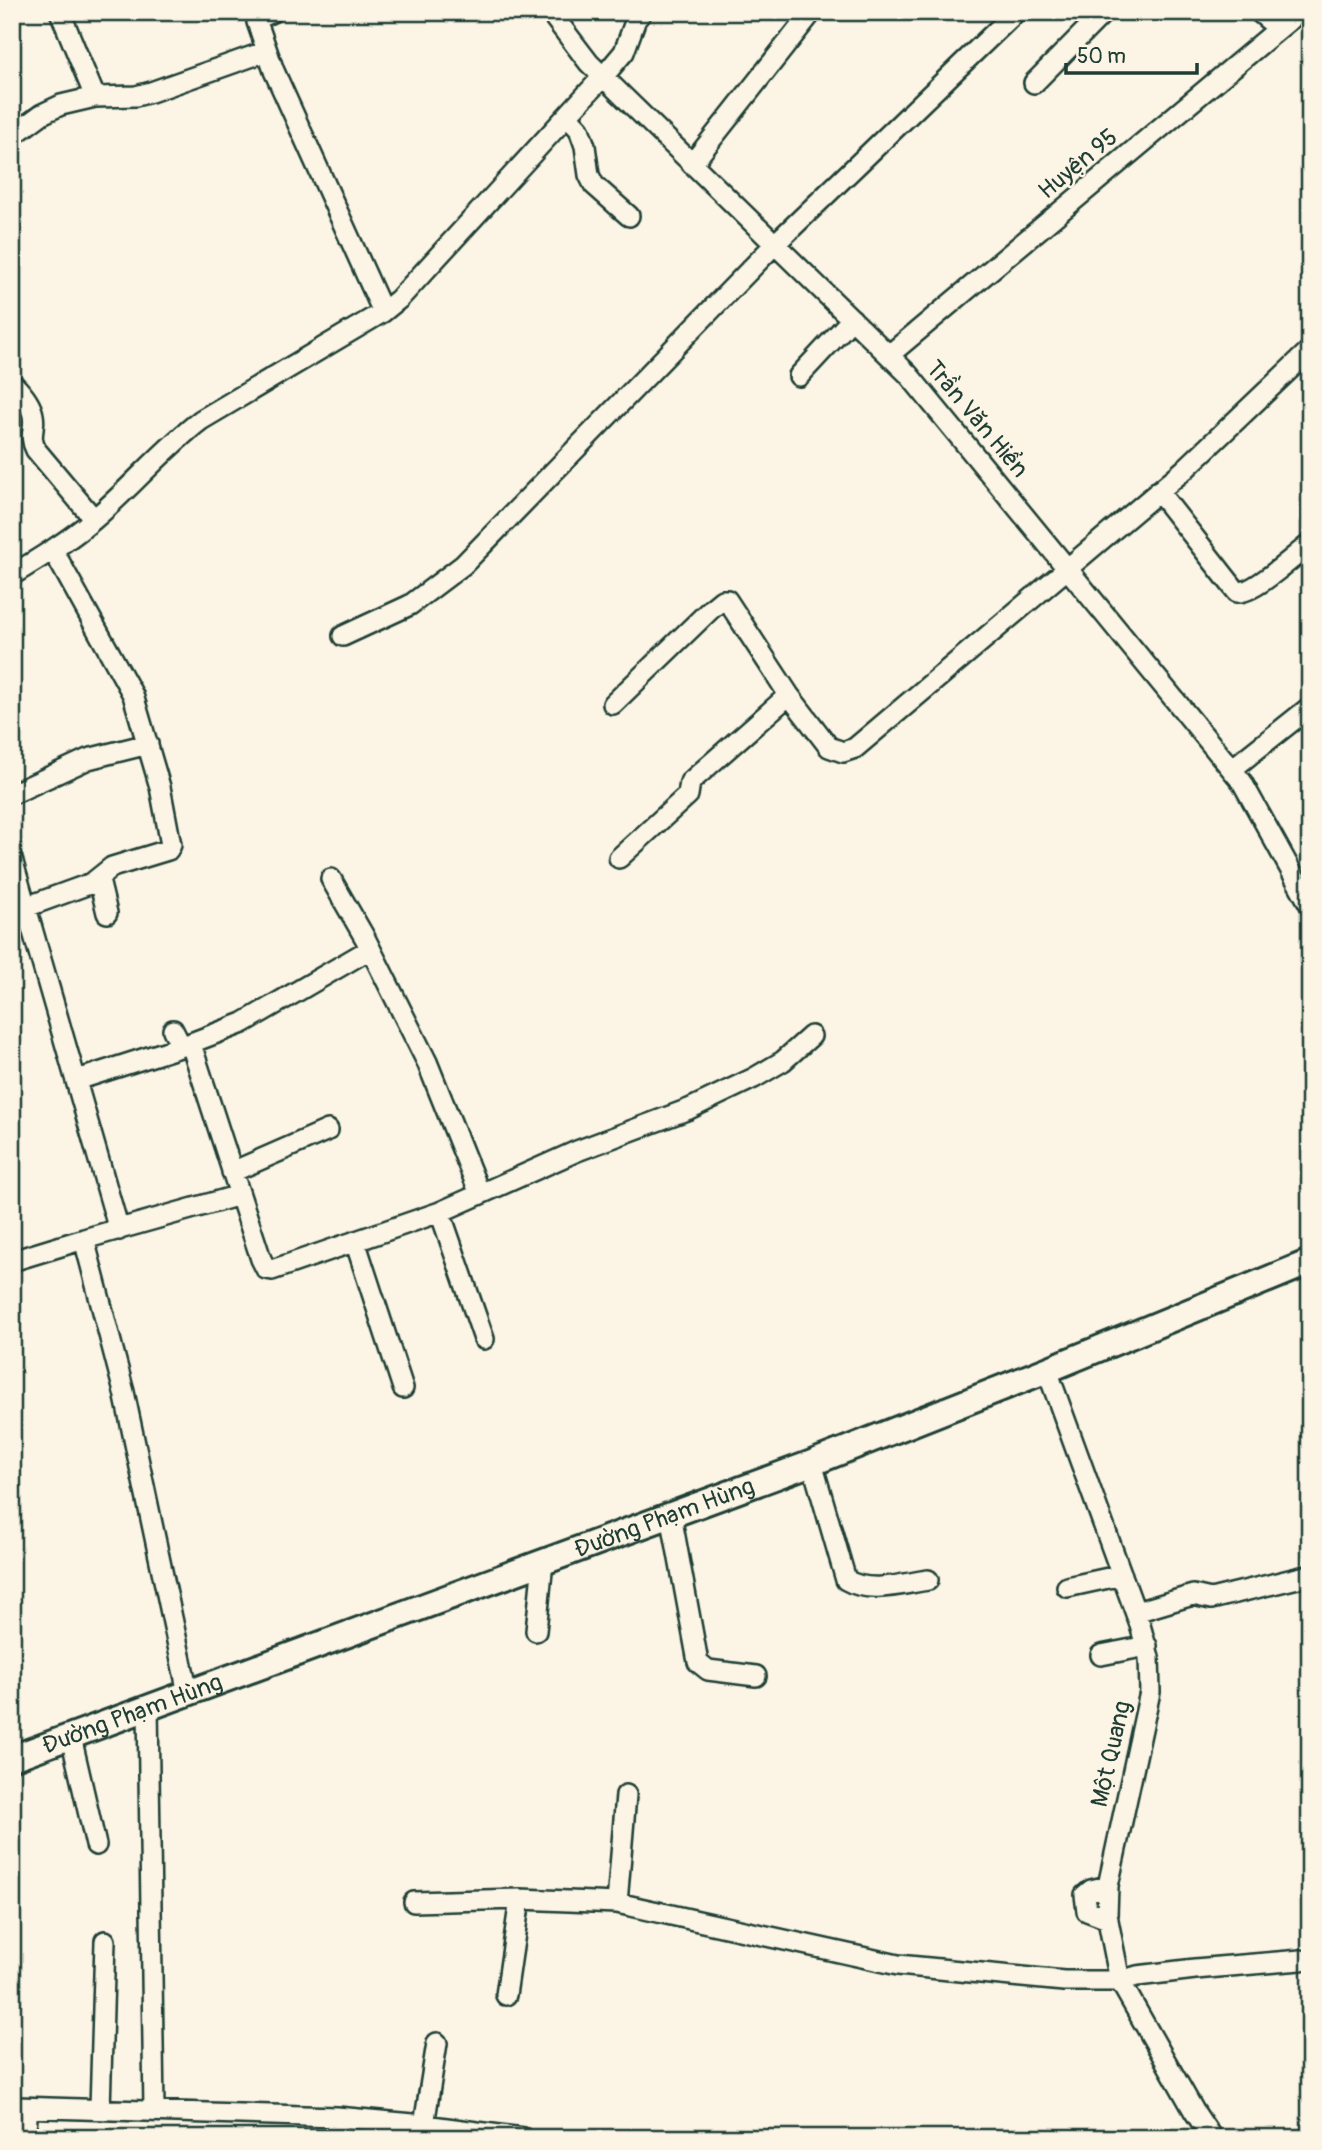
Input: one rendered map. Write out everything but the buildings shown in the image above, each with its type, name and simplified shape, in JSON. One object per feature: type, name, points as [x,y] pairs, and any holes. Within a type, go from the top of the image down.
[{"type":"main road","name":"Đường Phạm Hùng","points":[[12,1759],[812,1463],[1310,1262]]},
{"type":"street","points":[[60,12],[95,97]]},
{"type":"street","points":[[272,12],[257,20],[267,51],[383,312]]},
{"type":"street","name":"Trần Văn Hiển","points":[[550,12],[589,63],[603,76],[703,150],[775,244],[890,355],[1075,560],[1243,760],[1242,782],[1310,905]]},
{"type":"street","points":[[12,575],[53,550],[94,519],[176,439],[201,420],[383,312],[399,299],[624,52],[636,19],[642,12]]},
{"type":"street","points":[[703,150],[812,12]]},
{"type":"street","points":[[343,636],[410,605],[463,565],[775,244],[1016,12]]},
{"type":"street","points":[[1034,83],[1104,12]]},
{"type":"street","points":[[1259,12],[1279,28]]},
{"type":"street","name":"Huyện 95","points":[[890,355],[1299,12]]},
{"type":"street","points":[[12,136],[42,114],[61,105],[95,97],[136,96],[267,51]]},
{"type":"street","points":[[567,116],[579,129],[585,146],[589,176],[594,185],[629,216]]},
{"type":"street","points":[[799,376],[852,319]]},
{"type":"street","points":[[613,704],[710,609],[722,600],[727,600],[789,695],[830,747],[843,752],[855,748],[1184,470],[1310,350]]},
{"type":"street","points":[[14,384],[25,398],[33,416],[31,439],[36,450],[94,519]]},
{"type":"street","points":[[1158,491],[1237,592],[1245,592],[1310,544]]},
{"type":"street","points":[[26,907],[99,880],[112,867],[168,850],[171,845],[160,787],[133,695],[53,550]]},
{"type":"street","points":[[619,858],[688,795],[692,780],[789,695]]},
{"type":"street","points":[[1243,760],[1310,707]]},
{"type":"street","points":[[12,794],[88,759],[148,744]]},
{"type":"street","points":[[12,859],[119,1230]]},
{"type":"street","points":[[331,879],[427,1062],[480,1194]]},
{"type":"street","points":[[99,880],[107,914]]},
{"type":"street","points":[[77,1080],[182,1040],[243,1023],[370,949]]},
{"type":"street","points":[[182,1040],[266,1269],[272,1269],[440,1212],[577,1150],[713,1099],[783,1061],[811,1036]]},
{"type":"street","points":[[232,1172],[328,1130]]},
{"type":"street","points":[[12,1261],[240,1195]]},
{"type":"street","points":[[440,1212],[484,1339]]},
{"type":"street","points":[[84,1239],[127,1405],[188,1693]]},
{"type":"street","points":[[355,1241],[403,1388]]},
{"type":"street","name":"Một Quang","points":[[1047,1370],[1147,1646],[1150,1692],[1108,1886],[1108,1919],[1120,1982],[1212,2138]]},
{"type":"street","points":[[812,1463],[846,1580],[859,1587],[928,1580]]},
{"type":"street","points":[[671,1515],[698,1662],[708,1670],[756,1676]]},
{"type":"street","points":[[536,1632],[543,1562]]},
{"type":"street","points":[[1066,1587],[1122,1575]]},
{"type":"street","points":[[1136,1612],[1186,1596],[1200,1595],[1211,1599],[1310,1575]]},
{"type":"street","points":[[1101,1655],[1147,1646]]},
{"type":"street","points":[[148,1707],[154,2110]]},
{"type":"street","points":[[71,1737],[96,1845]]},
{"type":"street","points":[[617,1903],[626,1795]]},
{"type":"street","points":[[506,1995],[520,1899]]},
{"type":"street","points":[[414,1902],[520,1899],[617,1903],[898,1965],[1064,1981],[1120,1982],[1137,1976],[1301,1960]]},
{"type":"street","points":[[100,2109],[105,1941]]},
{"type":"street","points":[[424,2125],[437,2042]]},
{"type":"street","points":[[26,2138],[22,2108],[337,2117],[396,2130],[424,2125],[523,2138]]},
{"type":"street","points":[[336,2138],[337,2117]]}]
